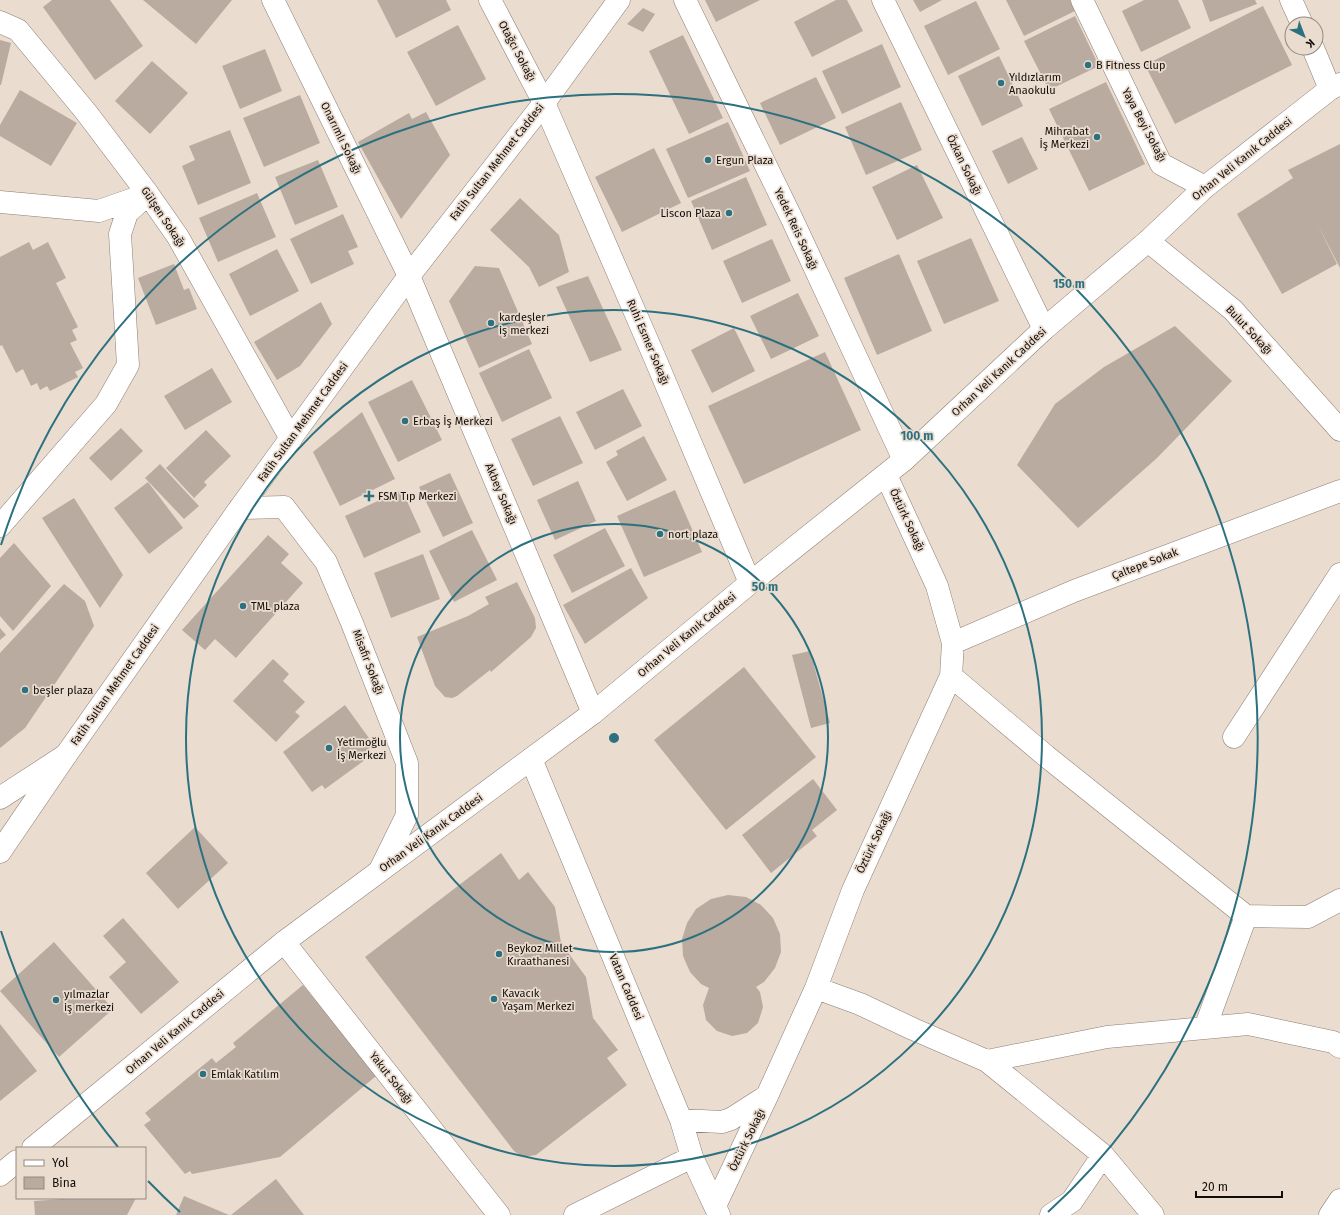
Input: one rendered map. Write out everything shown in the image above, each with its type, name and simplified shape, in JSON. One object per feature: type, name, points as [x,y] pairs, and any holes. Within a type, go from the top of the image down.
[{"type":"street","name":"Onarımlı Sokağı","points":[[273,0],[409,276]]},
{"type":"street","name":"Otağcı Sokağı","points":[[490,0],[544,103]]},
{"type":"street","name":"Fatih Sultan Mehmet Caddesi","points":[[0,852],[66,755],[240,508],[409,276],[544,103],[619,0]]},
{"type":"street","name":"Yedek Reis Sokağı","points":[[685,0],[792,219],[904,460]]},
{"type":"street","name":"Özkan Sokağı","points":[[883,0],[1044,329]]},
{"type":"street","name":"Yaya Beyi Sokağı","points":[[1082,0],[1161,164],[1205,187]]},
{"type":"street","points":[[1291,0],[1298,16]]},
{"type":"street","name":"Gülşen Sokağı","points":[[0,22],[18,30],[86,112],[148,194],[178,237],[291,439]]},
{"type":"street","points":[[1318,56],[1335,86]]},
{"type":"street","name":"Orhan Veli Kanık Caddesi","points":[[34,1147],[284,942],[593,713],[750,583],[886,475],[1044,329],[1148,241],[1205,187],[1335,86]]},
{"type":"street","name":"Ruhi Esmer Sokağı","points":[[544,103],[654,356],[750,583]]},
{"type":"street","points":[[3,206],[99,211],[148,194]]},
{"type":"street","points":[[0,526],[106,404],[128,365],[120,234],[127,212],[148,194]]},
{"type":"street","name":"Bulut Sokağı","points":[[1148,241],[1233,310],[1340,430]]},
{"type":"street","name":"Akbey Sokağı","points":[[409,276],[593,713]]},
{"type":"street","name":"Öztürk Sokağı","points":[[717,1211],[816,988],[853,890],[951,676],[953,643],[937,586],[886,475]]},
{"type":"street","name":"Çaltepe Sokak","points":[[953,643],[1074,591],[1340,491]]},
{"type":"street","name":"Misafir Sokağı","points":[[240,508],[284,507],[326,562],[352,623],[407,763],[407,815],[380,870]]},
{"type":"street","points":[[1234,737],[1340,574]]},
{"type":"street","points":[[951,676],[1046,756],[1246,916],[1308,917],[1340,914]]},
{"type":"street","points":[[0,798],[66,755]]},
{"type":"street","name":"Vatan Caddesi","points":[[531,759],[681,1120],[692,1156],[717,1211]]},
{"type":"street","points":[[1308,917],[1340,900]]},
{"type":"street","points":[[1205,1028],[1246,916]]},
{"type":"street","name":"Yakut Sokağı","points":[[284,942],[499,1215]]},
{"type":"street","points":[[816,988],[860,1004],[987,1061],[1103,1155],[1152,1215]]},
{"type":"street","points":[[987,1061],[1107,1037],[1248,1024],[1333,1042],[1340,1047]]},
{"type":"street","points":[[681,1120],[722,1122],[731,1119],[767,1096]]},
{"type":"street","points":[[1051,1215],[1072,1201],[1103,1155]]},
{"type":"street","points":[[575,1215],[692,1156]]},
{"type":"street","points":[[0,1175],[16,1162]]},
{"type":"building","points":[[52,0],[110,0],[143,46],[95,80],[43,7]]},
{"type":"building","points":[[143,0],[232,0],[196,44]]},
{"type":"building","points":[[377,0],[446,0],[451,10],[396,38]]},
{"type":"building","points":[[705,0],[760,0],[716,22]]},
{"type":"building","points":[[836,0],[847,0],[863,31],[812,57],[794,22]]},
{"type":"building","points":[[913,0],[942,0],[920,12]]},
{"type":"building","points":[[1006,0],[1070,0],[1075,11],[1024,36]]},
{"type":"building","points":[[1144,0],[1178,0],[1191,28],[1141,52],[1122,11]]},
{"type":"building","points":[[1202,0],[1255,0],[1257,4],[1210,22]]},
{"type":"building","points":[[976,1],[1000,49],[948,75],[924,26]]},
{"type":"building","points":[[1263,6],[1284,49],[1284,56],[1288,56],[1292,65],[1175,124],[1145,65]]},
{"type":"building","points":[[643,8],[655,14],[643,32],[627,24]]},
{"type":"building","points":[[1075,16],[1099,66],[1049,90],[1024,41]]},
{"type":"building","points":[[458,25],[486,79],[436,106],[407,52]]},
{"type":"building","points":[[683,35],[723,118],[689,134],[649,51]]},
{"type":"building","points":[[0,40],[11,43],[1,85],[0,85]]},
{"type":"building","points":[[882,44],[901,87],[842,114],[822,71]]},
{"type":"building","points":[[265,49],[282,91],[240,109],[222,66]]},
{"type":"building","points":[[999,56],[1023,106],[982,126],[958,76]]},
{"type":"building","points":[[152,61],[188,93],[150,134],[115,101]]},
{"type":"building","points":[[816,77],[836,118],[780,145],[760,103]]},
{"type":"building","name":"Mihrabat İş Merkezi","points":[[1106,82],[1145,164],[1089,191],[1049,109]]},
{"type":"building","points":[[20,90],[77,123],[51,166],[0,136],[0,125]]},
{"type":"building","points":[[300,95],[320,143],[264,167],[243,118]]},
{"type":"building","points":[[901,102],[922,150],[866,175],[845,127]]},
{"type":"building","points":[[426,112],[450,155],[401,219],[358,142],[409,113],[412,119]]},
{"type":"building","name":"Ergun Plaza","points":[[728,122],[750,171],[688,198],[666,149]]},
{"type":"building","points":[[230,130],[251,183],[198,205],[182,166],[195,160],[189,146]]},
{"type":"building","points":[[1022,137],[1038,169],[1008,184],[992,151]]},
{"type":"building","points":[[1340,144],[1340,268],[1318,225],[1337,264],[1282,294],[1237,214],[1293,178],[1288,170]]},
{"type":"building","points":[[654,148],[681,203],[622,232],[595,177]]},
{"type":"building","points":[[318,160],[338,207],[295,225],[275,177]]},
{"type":"building","points":[[917,165],[943,218],[897,240],[872,187]]},
{"type":"building","name":"Liscon Plaza","points":[[746,177],[767,225],[712,250],[691,201]]},
{"type":"building","points":[[257,193],[276,237],[218,262],[199,218]]},
{"type":"building","points":[[520,198],[559,235],[569,272],[539,287],[529,267],[490,230]]},
{"type":"building","points":[[343,214],[358,247],[348,251],[354,264],[311,284],[290,239]]},
{"type":"building","points":[[971,238],[999,301],[944,324],[917,261]]},
{"type":"building","points":[[772,239],[791,281],[742,303],[723,261]]},
{"type":"building","points":[[29,242],[33,250],[48,242],[66,278],[56,283],[78,327],[72,330],[77,340],[70,343],[83,368],[75,372],[78,377],[50,391],[47,386],[40,390],[37,383],[31,386],[23,369],[16,373],[2,345],[0,346],[0,257]]},
{"type":"building","points":[[277,249],[299,291],[250,316],[229,274]]},
{"type":"building","points":[[899,254],[932,331],[877,355],[844,278]]},
{"type":"building","points":[[174,264],[184,290],[189,288],[197,309],[156,325],[138,278]]},
{"type":"building","name":"kardeşler iş merkezi","points":[[475,266],[499,268],[532,344],[479,368],[449,301]]},
{"type":"building","points":[[588,276],[622,350],[590,362],[556,287]]},
{"type":"building","points":[[798,293],[819,336],[771,359],[750,316]]},
{"type":"building","points":[[321,302],[332,324],[300,366],[277,380],[254,342]]},
{"type":"building","points":[[1175,326],[1232,381],[1157,458],[1078,528],[1017,465],[1055,404],[1104,367]]},
{"type":"building","points":[[734,328],[755,371],[712,393],[691,350]]},
{"type":"building","points":[[529,349],[552,398],[502,422],[479,373]]},
{"type":"building","points":[[825,352],[861,430],[744,484],[708,406]]},
{"type":"building","points":[[212,368],[232,402],[185,430],[164,396]]},
{"type":"building","name":"Erbaş İş Merkezi","points":[[412,380],[442,440],[398,462],[368,402]]},
{"type":"building","points":[[623,389],[642,426],[595,450],[576,412]]},
{"type":"building","points":[[362,412],[395,479],[340,506],[313,452]]},
{"type":"building","points":[[560,416],[583,463],[533,486],[511,439]]},
{"type":"building","points":[[121,428],[143,451],[111,481],[89,458]]},
{"type":"building","points":[[206,430],[231,456],[204,482],[207,485],[194,498],[166,468]]},
{"type":"building","points":[[644,436],[667,480],[627,501],[606,462],[618,455],[616,451]]},
{"type":"building","points":[[160,464],[199,506],[184,519],[145,478]]},
{"type":"building","points":[[450,473],[473,523],[443,537],[419,487]]},
{"type":"building","points":[[578,481],[596,521],[555,540],[537,500]]},
{"type":"building","points":[[148,482],[183,528],[149,554],[114,508]]},
{"type":"building","points":[[402,490],[421,532],[364,558],[345,516]]},
{"type":"building","name":"nort plaza","points":[[675,490],[702,552],[644,577],[617,516]]},
{"type":"building","points":[[74,498],[123,575],[100,608],[42,518]]},
{"type":"building","points":[[605,528],[625,566],[572,593],[553,555]]},
{"type":"building","points":[[472,530],[497,580],[454,602],[429,551]]},
{"type":"building","name":"TML plaza","points":[[268,535],[289,554],[281,563],[303,583],[236,658],[215,639],[205,650],[182,630]]},
{"type":"building","points":[[14,543],[51,586],[13,631],[0,616],[0,558]]},
{"type":"building","points":[[423,554],[440,599],[391,618],[374,573]]},
{"type":"building","points":[[631,568],[648,598],[585,644],[563,605]]},
{"type":"building","points":[[517,582],[535,618],[536,628],[531,637],[491,672],[490,670],[457,696],[452,698],[445,697],[435,686],[417,637],[468,616],[489,604],[485,597]]},
{"type":"building","name":"beşler plaza","points":[[64,584],[85,601],[94,626],[25,728],[0,748],[0,653]]},
{"type":"building","points":[[0,628],[6,635],[0,640]]},
{"type":"building","points":[[810,651],[830,723],[811,728],[792,655]]},
{"type":"building","points":[[273,659],[289,674],[283,681],[305,702],[295,712],[300,716],[276,742],[233,701]]},
{"type":"building","points":[[744,667],[816,757],[726,830],[654,740]]},
{"type":"building","name":"Yetimoğlu İş Merkezi","points":[[345,705],[374,745],[365,752],[369,757],[325,789],[322,785],[312,792],[283,752]]},
{"type":"building","points":[[813,779],[837,810],[812,830],[817,836],[771,873],[742,835]]},
{"type":"building","points":[[195,827],[228,863],[178,909],[146,873]]},
{"type":"building","name":"Kavacık Yaşam Merkezi","points":[[501,853],[519,880],[528,872],[555,907],[561,943],[586,977],[593,1018],[618,1050],[607,1058],[627,1085],[536,1155],[523,1157],[514,1151],[365,957]]},
{"type":"building","points":[[728,895],[746,897],[761,905],[773,918],[780,934],[781,952],[775,968],[764,982],[756,987],[760,992],[763,1007],[758,1023],[747,1033],[732,1036],[717,1031],[706,1020],[703,1005],[709,988],[701,984],[690,972],[683,956],[682,939],[687,923],[696,909],[711,899]]},
{"type":"building","points":[[123,918],[179,982],[141,1014],[109,977],[126,962],[103,936]]},
{"type":"building","name":"yılmazlar iş merkezi","points":[[54,942],[113,1009],[59,1057],[0,991]]},
{"type":"building","points":[[303,985],[376,1076],[280,1157],[192,1174],[190,1171],[185,1174],[144,1125],[151,1120],[145,1113],[212,1058],[216,1063],[236,1047],[233,1043]]},
{"type":"building","points":[[0,1024],[37,1071],[0,1101]]},
{"type":"building","points":[[276,1179],[304,1215],[231,1215]]},
{"type":"building","points":[[184,1196],[229,1215],[176,1215]]},
{"type":"building","points":[[61,1199],[135,1199],[127,1215],[35,1215],[34,1201]]},
{"type":"place","name":"B Fitness Clup","points":[[1088,65]]},
{"type":"place","name":"Yıldızlarım Anaokulu","points":[[1001,83]]},
{"type":"place","name":"Mihrabat İş Merkezi","points":[[1097,137]]},
{"type":"place","name":"Ergun Plaza","points":[[708,160]]},
{"type":"place","name":"Liscon Plaza","points":[[729,213]]},
{"type":"place","name":"kardeşler iş merkezi","points":[[491,323]]},
{"type":"place","name":"Erbaş İş Merkezi","points":[[405,421]]},
{"type":"place","name":"FSM Tıp Merkezi","points":[[369,496]]},
{"type":"place","name":"nort plaza","points":[[660,534]]},
{"type":"place","name":"TML plaza","points":[[243,606]]},
{"type":"place","name":"beşler plaza","points":[[25,690]]},
{"type":"place","name":"Yetimoğlu İş Merkezi","points":[[329,748]]},
{"type":"place","name":"Beykoz Millet Kıraathanesi","points":[[499,954]]},
{"type":"place","name":"Kavacık Yaşam Merkezi","points":[[494,999]]},
{"type":"place","name":"yılmazlar iş merkezi","points":[[56,1000]]},
{"type":"place","name":"Emlak Katılım","points":[[203,1074]]}]
